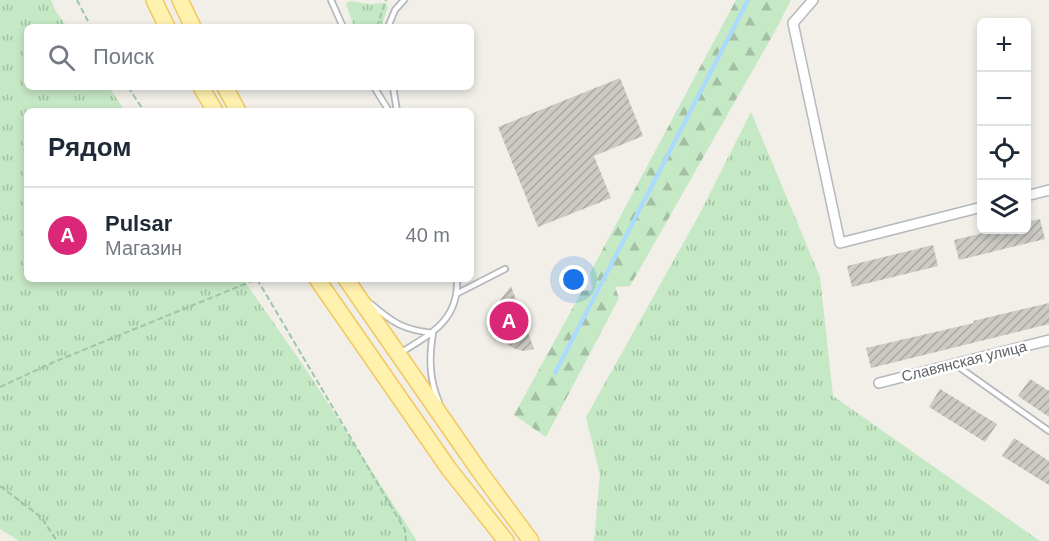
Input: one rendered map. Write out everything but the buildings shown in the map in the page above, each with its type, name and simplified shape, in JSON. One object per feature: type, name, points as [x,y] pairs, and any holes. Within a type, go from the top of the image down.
[{"type":"main road","points":[[154,0],[166,24]]},
{"type":"main road","points":[[180,0],[192,24]]},
{"type":"main road","points":[[203,90],[213,108]]},
{"type":"main road","points":[[227,90],[236,108]]},
{"type":"main road","points":[[319,282],[449,469],[506,541]]},
{"type":"main road","points":[[350,282],[398,355],[531,541]]},
{"type":"main road","points":[[377,367],[398,355]]},
{"type":"street","points":[[813,0],[793,23],[840,243],[977,208]]},
{"type":"street","points":[[1031,195],[1049,190]]},
{"type":"street","name":"Славянская улица","points":[[879,383],[1049,340]]},
{"type":"lane","points":[[331,0],[342,24]]},
{"type":"lane","points":[[389,24],[395,10],[404,0]]},
{"type":"lane","points":[[376,90],[387,108]]},
{"type":"lane","points":[[394,90],[396,108]]},
{"type":"lane","points":[[458,293],[505,269]]},
{"type":"lane","points":[[351,282],[389,321],[411,330],[433,333]]},
{"type":"lane","points":[[398,355],[433,333],[448,317],[458,293],[457,282]]},
{"type":"lane","points":[[433,333],[430,367],[436,393],[480,472]]},
{"type":"lane","points":[[955,364],[1049,431]]},
{"type":"path","points":[[77,0],[89,24]]},
{"type":"path","points":[[378,24],[386,0]]},
{"type":"path","points":[[130,90],[142,108]]},
{"type":"path","points":[[0,387],[54,362],[250,282]]},
{"type":"path","points":[[259,282],[405,530],[406,541]]},
{"type":"path","points":[[0,486],[41,517],[57,541]]},
{"type":"green space","points":[[0,0],[51,0],[65,24],[24,24],[24,90],[111,90],[123,108],[24,108],[24,282],[245,282],[305,368],[417,541],[19,541],[0,529]]},
{"type":"green space","points":[[736,0],[791,0],[630,286],[615,287],[619,298],[546,437],[514,415],[582,291],[592,290],[590,273]]},
{"type":"green space","points":[[349,1],[370,4],[386,3],[388,7],[382,24],[353,24],[346,4]]},
{"type":"green space","points":[[751,112],[820,277],[833,396],[1040,541],[594,541],[600,475],[586,417],[699,215]]},
{"type":"waterway","points":[[555,373],[748,0]]},
{"type":"place","name":"Pulsar","points":[[509,321]]}]
